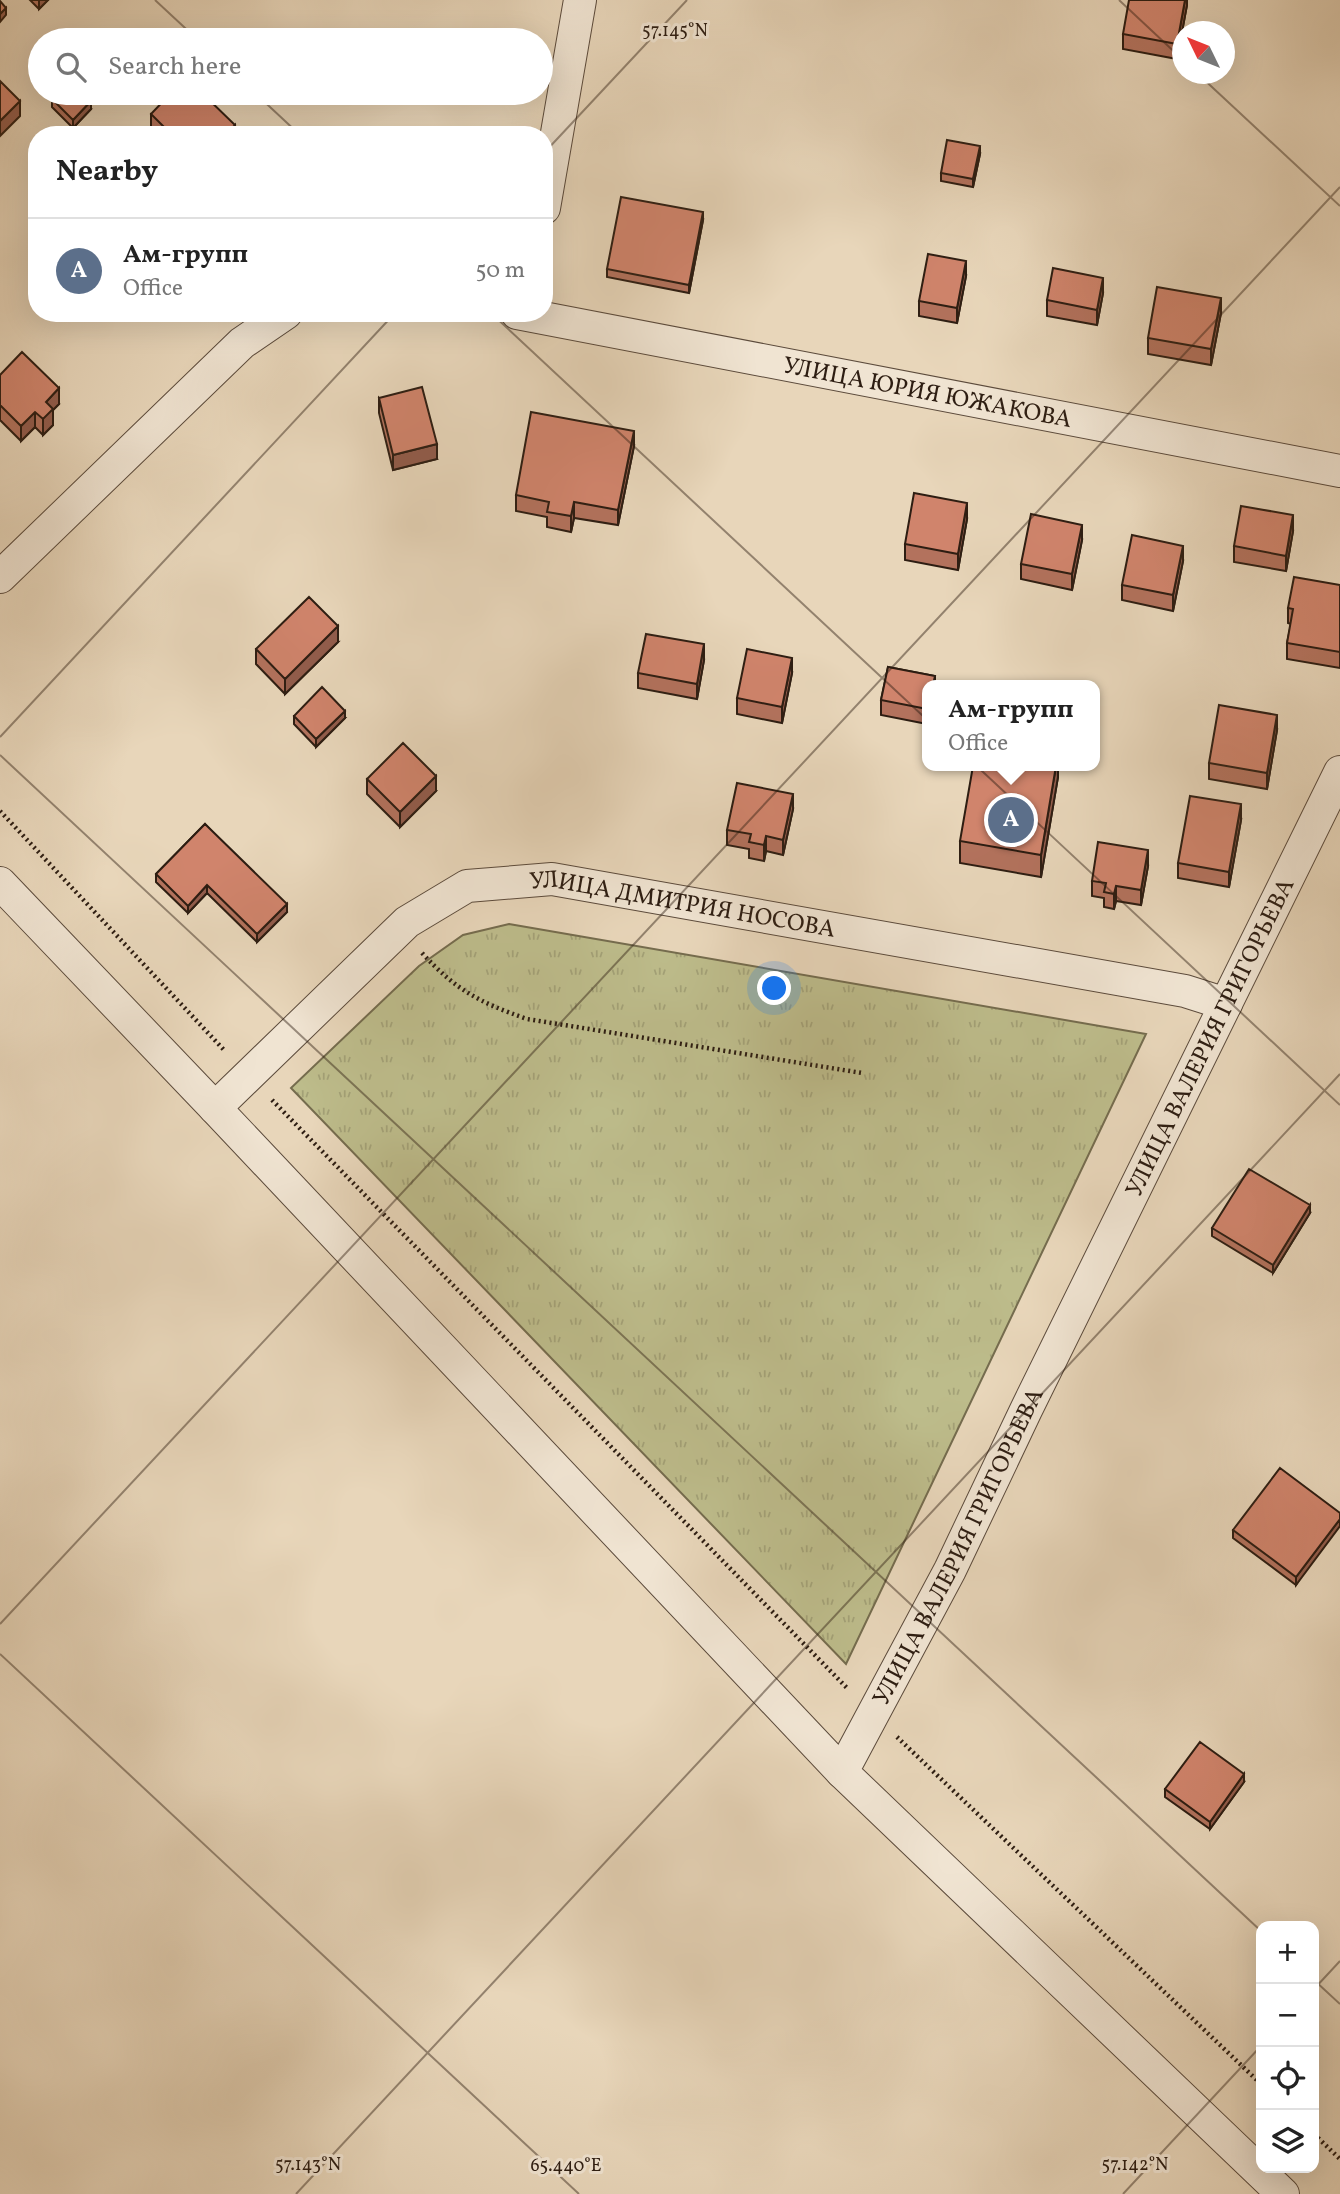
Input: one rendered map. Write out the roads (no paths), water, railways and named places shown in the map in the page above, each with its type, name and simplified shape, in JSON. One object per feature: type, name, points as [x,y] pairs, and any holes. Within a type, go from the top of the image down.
[{"type":"street","points":[[553,156],[580,0]]},
{"type":"street","name":"УЛИЦА ЮРИЯ ЮЖАКОВА","points":[[553,320],[1340,471]]},
{"type":"street","points":[[0,577],[242,343],[273,322]]},
{"type":"street","name":"УЛИЦА ВАЛЕРИЯ ГРИГОРЬЕВА","points":[[842,1772],[950,1570],[1340,772]]},
{"type":"street","name":"УЛИЦА ДМИТРИЯ НОСОВА","points":[[215,1108],[407,922],[467,886],[552,879],[1185,991],[1226,1004]]},
{"type":"street","points":[[0,883],[842,1772],[1283,2194]]},
{"type":"place","name":"Ам-групп","points":[[1011,820]]}]
